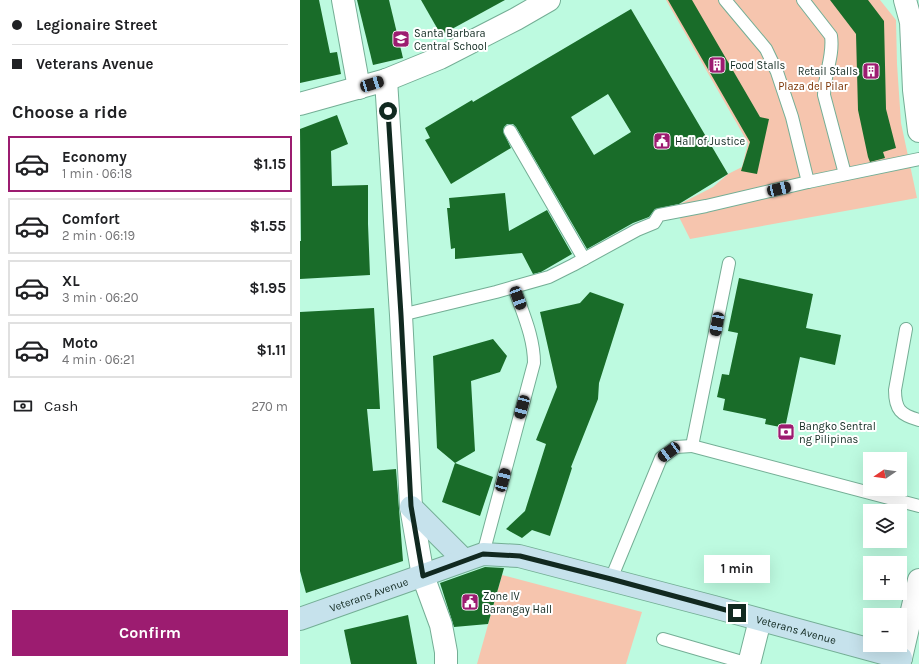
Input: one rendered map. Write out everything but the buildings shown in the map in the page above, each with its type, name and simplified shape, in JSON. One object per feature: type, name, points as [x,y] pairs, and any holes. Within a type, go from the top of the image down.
[{"type":"main road","points":[[411,506],[474,557]]},
{"type":"main road","name":"Veterans Avenue","points":[[300,619],[474,557],[520,556],[611,579],[760,620],[900,661]]},
{"type":"street","points":[[343,0],[359,88]]},
{"type":"street","points":[[300,104],[386,80],[447,54],[516,19],[549,0]]},
{"type":"street","points":[[905,0],[911,22],[914,90],[919,132]]},
{"type":"street","points":[[386,80],[401,315],[411,506],[423,576],[442,625],[446,652],[446,664]]},
{"type":"street","points":[[900,661],[919,580]]},
{"type":"street","points":[[749,664],[760,620]]},
{"type":"lane","points":[[725,0],[766,49],[777,72],[792,117],[808,182]]},
{"type":"lane","points":[[803,0],[831,36],[832,44],[824,85],[824,95],[846,174]]},
{"type":"lane","points":[[510,131],[584,259]]},
{"type":"lane","points":[[401,315],[549,277],[637,230],[654,223],[659,215],[706,206],[808,182],[919,160]]},
{"type":"lane","points":[[692,446],[729,263]]},
{"type":"lane","points":[[474,557],[534,362],[534,349],[530,332],[514,287]]},
{"type":"lane","points":[[906,329],[895,390],[895,400],[899,410],[906,416],[919,420]]},
{"type":"lane","points":[[611,579],[661,458],[676,447],[692,446],[919,506]]},
{"type":"lane","points":[[663,638],[749,664]]},
{"type":"green space","name":"Plaza del Pilar","points":[[666,0],[880,0],[896,20],[901,123],[917,198],[690,239],[674,207],[713,187],[728,174],[742,167],[748,143]]},
{"type":"green space","points":[[502,575],[642,612],[626,664],[477,664]]},
{"type":"place","name":"Santa Barbara Central School","points":[[401,39]]},
{"type":"place","name":"Food Stalls","points":[[717,65]]},
{"type":"place","name":"Retail Stalls","points":[[871,71]]},
{"type":"place","name":"Hall of Justice","points":[[662,141]]},
{"type":"place","name":"Bangko Sentral ng Pilipinas","points":[[786,432]]},
{"type":"place","name":"Zone IV Barangay Hall","points":[[470,602]]},
{"type":"route","points":[[388,111],[411,506],[423,576],[483,554],[520,556],[737,613]]}]
